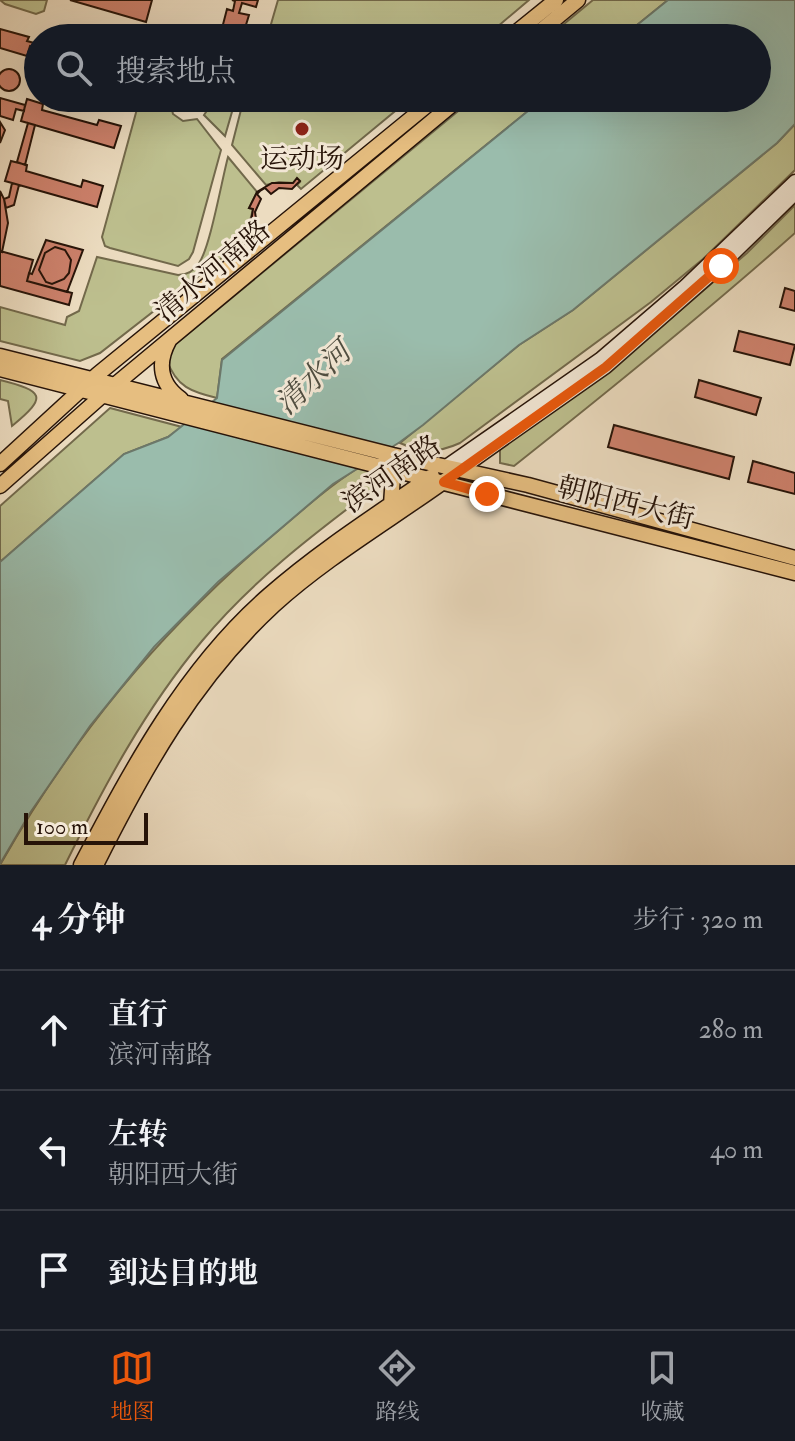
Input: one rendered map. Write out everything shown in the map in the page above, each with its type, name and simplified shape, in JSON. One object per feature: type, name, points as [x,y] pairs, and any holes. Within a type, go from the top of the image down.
[{"type":"main road","points":[[526,24],[556,0]]},
{"type":"main road","points":[[549,24],[578,0]]},
{"type":"main road","name":"清水河南路","points":[[0,464],[86,384],[419,112]]},
{"type":"main road","name":"清水河南路","points":[[0,486],[109,389],[443,112]]},
{"type":"main road","name":"滨河南路","points":[[96,865],[141,776],[183,710],[232,648],[275,604],[600,359],[696,276],[795,181]]},
{"type":"main road","name":"滨河南路","points":[[81,865],[130,771],[174,703],[223,643],[268,596],[391,505],[444,474],[606,367],[721,266],[795,194]]},
{"type":"main road","points":[[172,337],[162,355],[162,373],[172,393],[186,406],[381,465],[444,474]]},
{"type":"main road","points":[[0,356],[86,384]]},
{"type":"main road","points":[[0,369],[186,406],[393,455],[444,474]]},
{"type":"main road","points":[[381,465],[393,475],[391,505]]},
{"type":"main road","name":"朝阳西大街","points":[[444,474],[528,485],[795,558]]},
{"type":"main road","name":"朝阳西大街","points":[[444,474],[795,573]]},
{"type":"green space","points":[[0,0],[47,0],[44,11],[36,14]]},
{"type":"green space","points":[[278,0],[529,0],[501,24],[271,24]]},
{"type":"green space","points":[[593,0],[668,0],[638,24],[564,24]]},
{"type":"green space","points":[[136,112],[172,112],[183,121],[197,119],[221,150],[189,259],[178,266],[110,248],[105,246],[102,237]]},
{"type":"green space","points":[[206,112],[232,112],[225,136],[204,115]]},
{"type":"green space","name":"运动场","points":[[240,112],[394,112],[301,189],[297,179],[293,183],[266,185],[232,145]]},
{"type":"green space","points":[[457,112],[527,112],[222,359],[217,398],[180,382],[167,360],[171,348]]},
{"type":"green space","points":[[795,124],[795,170],[703,259],[651,302],[460,443],[430,450],[400,443],[519,345],[573,310],[777,143]]},
{"type":"green space","points":[[228,157],[257,192],[249,208],[253,209],[250,221],[259,229],[100,353],[80,361],[0,341],[0,307],[65,325],[67,317],[79,311],[97,257],[178,275],[193,270],[207,243]]},
{"type":"green space","points":[[795,205],[795,233],[761,263],[514,466],[500,463],[500,447],[619,363],[747,253]]},
{"type":"green space","points":[[0,380],[32,391],[36,396],[32,408],[12,426],[8,401],[0,399]]},
{"type":"green space","points":[[110,408],[182,427],[168,437],[124,454],[0,562],[0,506]]},
{"type":"green space","points":[[358,468],[374,472],[376,484],[371,491],[261,579],[221,619],[181,667],[127,749],[65,865],[0,865],[56,774],[153,652],[189,613],[267,540]]},
{"type":"water","name":"清水河","points":[[668,0],[795,0],[795,124],[777,143],[573,310],[519,345],[400,442],[333,484],[218,582],[154,647],[90,726],[30,813],[0,864],[0,562],[124,454],[168,437],[217,398],[222,360],[527,112],[771,112],[771,24],[638,24]]},
{"type":"building","points":[[70,0],[152,0],[146,22]]},
{"type":"building","points":[[232,0],[258,0],[256,7],[242,3],[239,13],[249,15],[246,24],[223,24],[227,9],[233,11],[235,1]]},
{"type":"building","points":[[0,29],[24,36],[24,55],[0,48]]},
{"type":"building","points":[[9,69],[19,76],[17,88],[9,91],[1,88],[1,72]]},
{"type":"building","points":[[0,98],[24,105],[24,111],[16,109],[13,120],[0,116]]},
{"type":"building","points":[[24,110],[49,112],[97,125],[99,120],[121,126],[114,148],[21,121]]},
{"type":"building","points":[[0,122],[5,130],[0,143]]},
{"type":"building","points":[[28,123],[35,125],[25,165],[17,162]]},
{"type":"building","points":[[11,161],[27,165],[26,171],[81,187],[83,180],[103,186],[97,207],[5,181]]},
{"type":"building","points":[[297,178],[300,181],[292,189],[279,188],[271,194],[265,188],[260,191],[257,194],[261,199],[255,212],[256,219],[251,222],[253,209],[249,208],[257,192],[272,183],[293,183]]},
{"type":"building","points":[[12,183],[19,185],[14,205],[6,208],[4,199],[9,197]]},
{"type":"building","points":[[0,191],[8,223],[2,252],[0,251]]},
{"type":"building","points":[[46,240],[83,250],[67,292],[27,281]]},
{"type":"building","points":[[55,247],[65,250],[71,260],[69,273],[52,284],[46,282],[39,270],[45,253]]},
{"type":"building","points":[[0,251],[33,260],[27,281],[72,293],[69,305],[0,286]]},
{"type":"building","points":[[785,288],[795,291],[795,311],[780,307]]},
{"type":"building","points":[[739,331],[795,345],[790,365],[734,351]]},
{"type":"building","points":[[699,380],[761,398],[756,415],[695,397]]},
{"type":"building","points":[[614,425],[734,457],[729,479],[608,447]]},
{"type":"building","points":[[753,461],[795,473],[795,494],[748,482]]},
{"type":"place","name":"运动场","points":[[302,129]]},
{"type":"route","points":[[487,494],[444,482],[606,367],[721,266]]}]
